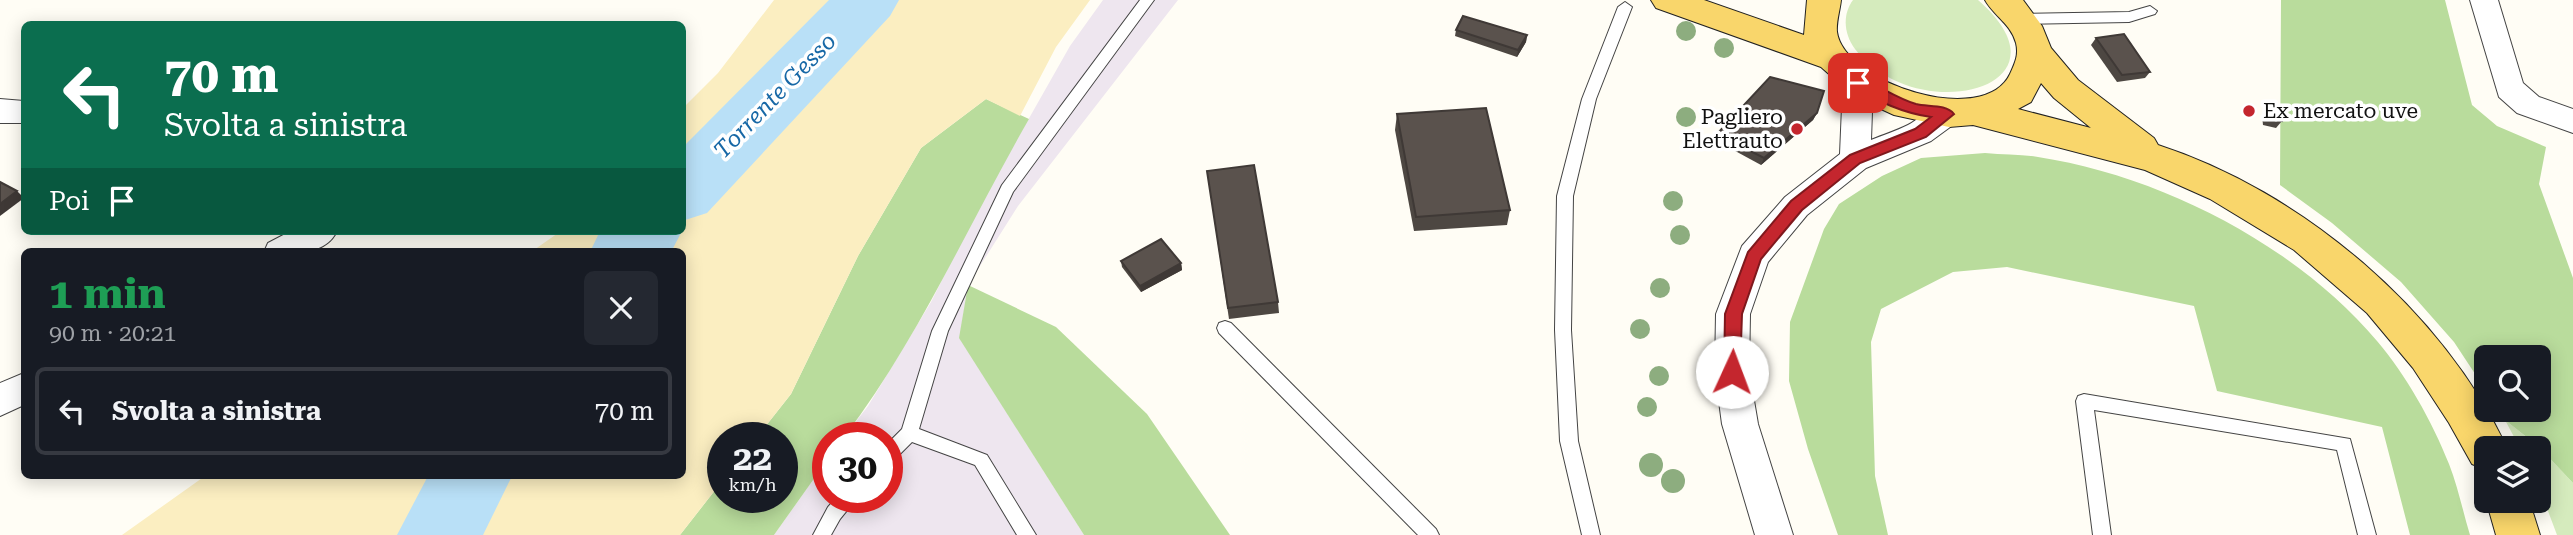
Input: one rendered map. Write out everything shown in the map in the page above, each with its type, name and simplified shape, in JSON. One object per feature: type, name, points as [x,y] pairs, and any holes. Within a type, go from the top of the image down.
[{"type":"main road","points":[[1668,0],[1833,58]]},
{"type":"main road","points":[[1824,0],[1819,10],[1821,34],[1833,58],[1858,83],[1885,98],[1915,109],[1961,113],[2154,158],[2223,189],[2307,239],[2381,301],[2427,356],[2479,436]]},
{"type":"main road","points":[[1961,113],[2002,104],[2021,91],[2032,73],[2035,53],[2031,36],[2012,9]]},
{"type":"main road","points":[[2035,53],[2066,89],[2154,158]]},
{"type":"main road","points":[[2511,513],[2518,535]]},
{"type":"street","points":[[2484,0],[2510,89],[2528,105],[2573,121]]},
{"type":"street","points":[[1855,159],[1858,83]]},
{"type":"street","points":[[0,111],[21,112]]},
{"type":"street","points":[[1774,535],[1741,424],[1732,372],[1733,314],[1754,256],[1796,206],[1855,159],[1961,113]]},
{"type":"street","points":[[288,248],[313,235]]},
{"type":"street","points":[[0,401],[21,390]]},
{"type":"lane","points":[[903,439],[909,433],[940,331],[1007,189],[1147,0]]},
{"type":"lane","points":[[1591,535],[1569,441],[1563,331],[1565,196],[1589,99],[1625,7]]},
{"type":"lane","points":[[2012,9],[2129,17],[2150,11]]},
{"type":"lane","points":[[1226,328],[1430,535]]},
{"type":"lane","points":[[2102,535],[2084,401],[2344,444],[2367,535]]},
{"type":"lane","points":[[909,433],[981,460],[1027,535]]},
{"type":"lane","points":[[822,535],[834,513]]},
{"type":"shaded area","points":[[1103,0],[1178,0],[1018,206],[968,285],[960,338],[1084,535],[774,535],[790,513],[798,513],[798,501],[812,482],[812,513],[903,513],[903,422],[856,422],[931,302],[977,210],[1070,46]]},
{"type":"green space","points":[[1853,0],[1978,0],[2005,31],[2010,56],[2000,76],[1978,88],[1948,92],[1914,88],[1882,74],[1855,49],[1846,24],[1847,12]]},
{"type":"green space","points":[[2281,0],[2445,0],[2472,105],[2497,126],[2546,147],[2539,184],[2573,278],[2573,483],[2551,460],[2551,436],[2525,436],[2508,422],[2551,422],[2551,345],[2474,345],[2474,372],[2454,342],[2401,282],[2332,223],[2280,185]]},
{"type":"green space","points":[[986,99],[1029,119],[919,322],[871,400],[855,422],[812,422],[812,482],[798,501],[798,422],[769,422],[791,394],[858,256],[921,148]]},
{"type":"green space","points":[[1985,153],[2038,157],[2085,166],[2131,180],[2178,198],[2223,220],[2307,274],[2344,306],[2377,341],[2408,384],[2435,431],[2449,464],[2470,535],[2410,535],[2382,427],[2217,391],[2194,306],[2007,267],[1953,272],[1881,309],[1871,342],[1875,476],[1888,535],[1838,535],[1808,449],[1789,381],[1790,322],[1824,229],[1839,204],[1882,176],[1921,158]]},
{"type":"green space","points":[[968,285],[1056,327],[1147,414],[1230,535],[1084,535],[959,338]]},
{"type":"green space","points":[[2506,422],[2525,436],[2514,436]]},
{"type":"green space","points":[[2551,460],[2573,483],[2573,535],[2557,535],[2549,513],[2551,513]]},
{"type":"green space","points":[[707,500],[707,513],[790,513],[774,535],[680,535]]},
{"type":"sand","points":[[774,0],[1090,0],[1056,47],[1020,116],[986,99],[921,148],[858,256],[791,394],[769,422],[707,422],[707,500],[680,535],[122,535],[201,479],[686,479],[686,248],[537,248],[555,235],[686,235],[686,105],[718,73]]},
{"type":"building","points":[[1463,16],[1527,35],[1518,50],[1456,30]]},
{"type":"building","points":[[2124,34],[2150,72],[2122,75],[2096,38]]},
{"type":"building","points":[[1770,77],[1824,91],[1817,113],[1764,158],[1717,134]]},
{"type":"building","points":[[1486,108],[1510,210],[1416,217],[1397,114]]},
{"type":"building","points":[[2268,108],[2281,111],[2282,121],[2269,118]]},
{"type":"building","points":[[1254,165],[1278,302],[1228,308],[1207,171]]},
{"type":"building","points":[[0,182],[17,191],[0,204]]},
{"type":"building","points":[[1161,239],[1181,263],[1140,286],[1121,261]]},
{"type":"waterway","name":"Torrente Gesso","points":[[686,189],[867,0]]},
{"type":"waterway","name":"Torrente Gesso","points":[[630,248],[642,235]]},
{"type":"waterway","name":"Torrente Gesso","points":[[439,535],[469,479]]},
{"type":"place","name":"Ex mercato uve","points":[[2249,111]]},
{"type":"place","name":"Pagliero Elettrauto","points":[[1797,129]]},
{"type":"route","points":[[1732,372],[1733,314],[1754,256],[1796,206],[1855,159],[1920,133],[1946,114],[1915,109],[1885,98],[1858,83]]}]
